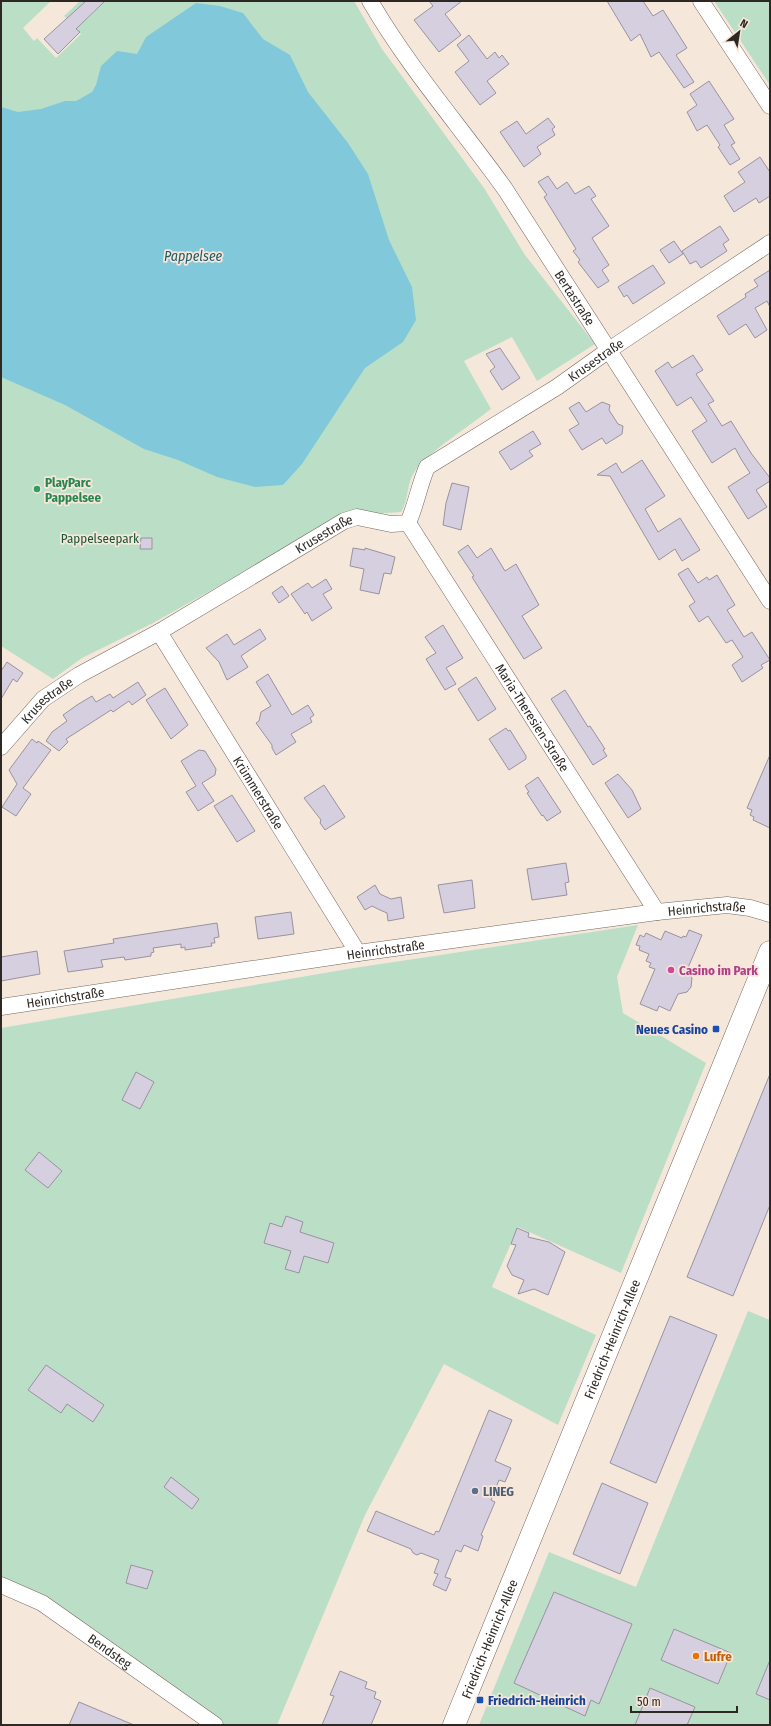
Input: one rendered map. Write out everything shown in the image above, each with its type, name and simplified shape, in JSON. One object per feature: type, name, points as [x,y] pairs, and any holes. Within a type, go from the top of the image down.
[{"type":"main road","name":"Friedrich-Heinrich-Allee","points":[[454,1725],[770,952]]},
{"type":"street","name":"Bertastraße","points":[[370,1],[406,58],[467,136],[505,189],[770,601]]},
{"type":"street","points":[[701,1],[770,106]]},
{"type":"street","name":"Krusestraße","points":[[1,747],[43,699],[79,675],[159,632],[344,521],[357,517],[392,524],[408,523],[416,506],[420,484],[427,467],[557,386],[770,244]]},
{"type":"street","name":"Maria-Theresien-Straße","points":[[408,523],[657,912]]},
{"type":"street","name":"Krümmerstraße","points":[[159,632],[358,953]]},
{"type":"street","name":"Heinrichstraße","points":[[1,1007],[358,953],[657,912],[727,905],[750,908],[770,914]]},
{"type":"street","name":"Bendsteg","points":[[1,1585],[42,1603],[215,1725]]},
{"type":"green space","name":"Pappelseepark","points":[[1,1],[51,1],[23,28],[34,41],[37,38],[56,58],[81,34],[64,16],[80,1],[86,1],[78,9],[87,19],[101,5],[98,1],[354,1],[382,49],[484,188],[525,255],[595,344],[537,381],[512,337],[464,361],[491,409],[439,447],[421,464],[412,476],[404,507],[401,512],[343,516],[153,623],[82,658],[53,679],[1,646]]},
{"type":"green space","points":[[714,1],[770,1],[770,85]]},
{"type":"green space","points":[[638,925],[617,977],[623,1013],[706,1063],[621,1273],[518,1227],[492,1287],[596,1335],[558,1425],[444,1364],[365,1515],[277,1725],[215,1725],[1,1586],[1,1028],[354,968]]},
{"type":"green space","points":[[748,1311],[770,1320],[770,1725],[479,1725],[549,1552],[636,1587]]},
{"type":"water","name":"Pappelsee","points":[[196,3],[220,6],[243,13],[263,39],[290,55],[308,92],[348,143],[368,174],[389,240],[412,287],[416,320],[403,342],[365,368],[302,464],[283,485],[255,487],[217,477],[178,460],[144,449],[65,405],[1,377],[1,107],[18,112],[41,109],[65,101],[76,101],[92,92],[96,85],[101,66],[117,51],[137,54],[146,37]]},
{"type":"building","points":[[86,1],[105,1],[76,29],[80,32],[58,54],[44,39]]},
{"type":"building","points":[[429,1],[462,1],[445,14],[461,35],[439,52],[414,20],[433,6]]},
{"type":"building","points":[[607,1],[643,1],[653,16],[663,10],[687,48],[676,55],[694,82],[684,88],[659,52],[651,57],[640,34],[631,41]]},
{"type":"building","points":[[469,35],[487,59],[495,52],[499,58],[502,55],[509,64],[487,81],[496,93],[480,105],[455,72],[469,61],[457,45]]},
{"type":"building","points":[[709,81],[734,119],[724,125],[735,143],[731,145],[740,159],[730,165],[718,147],[720,145],[707,125],[697,131],[687,112],[697,105],[690,94]]},
{"type":"building","points":[[548,118],[555,127],[552,129],[555,135],[537,147],[541,154],[524,167],[500,132],[517,121],[526,134]]},
{"type":"building","points":[[760,157],[770,172],[770,196],[759,203],[756,198],[734,212],[724,196],[745,182],[738,172]]},
{"type":"building","points":[[548,176],[557,189],[567,182],[575,194],[589,186],[596,196],[591,199],[609,226],[592,238],[609,265],[602,270],[609,281],[598,288],[578,262],[580,260],[573,251],[576,249],[544,197],[547,195],[538,182]]},
{"type":"building","points":[[720,226],[729,240],[723,244],[727,251],[701,268],[696,261],[690,264],[682,251]]},
{"type":"building","points":[[674,241],[683,254],[669,263],[660,250]]},
{"type":"building","points":[[653,265],[665,283],[633,304],[627,295],[624,297],[618,287]]},
{"type":"building","points":[[770,270],[770,307],[767,301],[755,308],[767,330],[755,338],[746,324],[729,335],[717,316],[746,297],[745,294],[758,286],[754,280]]},
{"type":"building","points":[[500,348],[520,378],[502,390],[490,371],[495,367],[486,354]]},
{"type":"building","points":[[693,355],[703,370],[696,374],[714,401],[708,404],[722,426],[731,421],[751,453],[770,478],[770,481],[756,490],[767,507],[748,519],[728,487],[750,473],[735,448],[712,463],[692,431],[707,421],[691,397],[677,406],[655,371],[668,362],[672,368]]},
{"type":"building","points":[[579,402],[586,412],[602,402],[610,405],[609,410],[618,424],[623,426],[622,434],[606,444],[602,438],[582,450],[569,430],[579,424],[569,408]]},
{"type":"building","points":[[533,431],[541,444],[529,451],[533,456],[511,470],[499,452]]},
{"type":"building","points":[[642,460],[665,496],[645,509],[658,532],[680,518],[700,550],[682,561],[675,549],[659,560],[610,476],[597,475],[616,463],[622,473]]},
{"type":"building","points":[[452,483],[469,487],[461,530],[443,525],[446,503]]},
{"type":"building","points":[[141,538],[152,538],[152,549],[140,549]]},
{"type":"building","points":[[468,545],[477,558],[491,548],[505,571],[516,564],[539,605],[522,616],[542,648],[524,659],[472,577],[474,576],[458,552]]},
{"type":"building","points":[[353,548],[365,550],[365,548],[395,557],[391,574],[384,573],[379,594],[360,590],[364,569],[350,566]]},
{"type":"building","points":[[688,568],[698,583],[707,577],[709,580],[717,575],[735,605],[727,610],[744,637],[752,632],[770,660],[761,665],[763,668],[742,682],[732,665],[743,657],[732,640],[726,643],[708,616],[699,622],[689,606],[695,602],[678,574]]},
{"type":"building","points":[[326,579],[332,589],[323,594],[332,608],[312,621],[307,612],[305,614],[291,594],[308,583],[312,588]]},
{"type":"building","points":[[282,586],[289,596],[279,603],[272,593]]},
{"type":"building","points":[[443,625],[463,658],[446,668],[456,684],[445,690],[426,659],[436,653],[425,637]]},
{"type":"building","points":[[260,629],[266,639],[241,656],[248,667],[227,680],[219,662],[206,648],[227,634],[234,645]]},
{"type":"building","points":[[7,662],[23,673],[17,682],[13,679],[1,699],[1,671]]},
{"type":"building","points":[[268,674],[292,715],[308,705],[314,715],[310,718],[312,722],[291,734],[296,742],[276,755],[272,745],[256,723],[259,721],[261,712],[271,706],[256,682]]},
{"type":"building","points":[[476,677],[496,709],[478,721],[458,689]]},
{"type":"building","points":[[138,682],[146,695],[132,705],[129,701],[113,712],[111,710],[66,739],[68,742],[59,751],[46,741],[52,732],[67,721],[63,715],[77,705],[92,696],[96,702],[110,694],[113,698]]},
{"type":"building","points":[[165,688],[188,725],[171,739],[146,700]]},
{"type":"building","points":[[565,690],[588,727],[590,726],[605,749],[603,750],[607,756],[593,765],[551,699]]},
{"type":"building","points":[[506,728],[508,731],[510,730],[526,756],[526,759],[509,770],[489,739]]},
{"type":"building","points":[[32,739],[37,743],[38,741],[51,750],[23,788],[31,794],[16,816],[2,807],[17,784],[9,770]]},
{"type":"building","points":[[199,750],[205,751],[216,769],[215,775],[202,783],[214,801],[198,811],[186,792],[196,786],[181,761]]},
{"type":"building","points":[[770,755],[770,828],[753,820],[754,817],[750,815],[752,810],[747,808]]},
{"type":"building","points":[[618,774],[632,790],[641,809],[628,818],[605,783]]},
{"type":"building","points":[[538,777],[561,812],[547,821],[527,793],[529,792],[525,786]]},
{"type":"building","points":[[324,785],[345,817],[325,830],[320,823],[321,820],[304,798]]},
{"type":"building","points":[[232,795],[255,831],[237,842],[214,806]]},
{"type":"building","points":[[566,863],[569,882],[565,883],[567,895],[532,900],[527,869]]},
{"type":"building","points":[[472,880],[475,908],[444,913],[438,885]]},
{"type":"building","points":[[375,885],[380,894],[391,899],[401,897],[404,918],[388,921],[387,913],[372,906],[365,910],[357,897]]},
{"type":"building","points":[[291,912],[294,934],[258,939],[255,917]]},
{"type":"building","points":[[217,923],[219,937],[214,938],[215,943],[211,943],[212,946],[185,950],[185,947],[181,948],[181,944],[153,948],[154,952],[151,953],[151,956],[125,960],[124,957],[101,960],[103,967],[68,972],[64,951],[114,943],[113,939]]},
{"type":"building","name":"Casino im Park","points":[[689,930],[702,935],[687,970],[692,978],[691,987],[687,992],[678,994],[670,1011],[659,1006],[657,1011],[640,1004],[655,969],[649,967],[651,963],[646,961],[649,954],[639,950],[640,946],[636,945],[640,935],[644,937],[646,933],[661,940],[665,931],[682,938],[683,936],[686,937]]},
{"type":"building","points":[[37,951],[40,974],[1,981],[1,957]]},
{"type":"building","points":[[136,1072],[154,1082],[140,1109],[122,1100]]},
{"type":"building","points":[[770,1074],[770,1205],[733,1296],[687,1277]]},
{"type":"building","points":[[39,1152],[62,1171],[48,1188],[25,1170]]},
{"type":"building","points":[[286,1216],[303,1222],[300,1232],[334,1243],[328,1263],[304,1256],[299,1273],[285,1269],[291,1251],[264,1243],[270,1223],[282,1227]]},
{"type":"building","points":[[517,1228],[529,1233],[528,1237],[549,1242],[565,1252],[548,1295],[534,1289],[518,1294],[524,1280],[512,1275],[507,1266],[516,1245],[511,1244]]},
{"type":"building","points":[[670,1316],[717,1335],[656,1483],[610,1463]]},
{"type":"building","points":[[46,1365],[104,1405],[93,1422],[67,1404],[61,1413],[28,1390]]},
{"type":"building","name":"LINEG","points":[[489,1410],[512,1420],[495,1461],[511,1468],[505,1482],[499,1480],[491,1500],[495,1502],[481,1535],[483,1536],[478,1551],[464,1545],[461,1552],[456,1550],[445,1577],[451,1579],[446,1591],[433,1585],[438,1574],[434,1573],[439,1560],[421,1553],[417,1555],[413,1553],[411,1549],[367,1531],[376,1511],[434,1535],[436,1531],[439,1532]]},
{"type":"building","points":[[171,1477],[199,1499],[192,1509],[164,1487]]},
{"type":"building","points":[[602,1483],[648,1503],[620,1574],[573,1554]]},
{"type":"building","points":[[131,1565],[153,1571],[147,1589],[126,1583]]},
{"type":"building","points":[[554,1592],[632,1624],[599,1704],[591,1700],[585,1716],[514,1683]]},
{"type":"building","name":"Lufre","points":[[674,1629],[731,1653],[718,1684],[661,1660]]},
{"type":"building","points":[[770,1660],[770,1700],[756,1694]]},
{"type":"building","points":[[340,1671],[367,1682],[365,1688],[376,1692],[374,1698],[381,1701],[371,1725],[322,1725],[334,1696],[330,1695]]},
{"type":"building","points":[[650,1688],[695,1707],[687,1725],[635,1725]]},
{"type":"building","points":[[79,1702],[134,1725],[69,1725]]},
{"type":"place","name":"PlayParc Pappelsee","points":[[37,489]]},
{"type":"place","name":"Casino im Park","points":[[671,970]]},
{"type":"place","name":"Neues Casino","points":[[716,1029]]},
{"type":"place","name":"LINEG","points":[[475,1491]]},
{"type":"place","name":"Lufre","points":[[696,1656]]},
{"type":"place","name":"Friedrich-Heinrich","points":[[480,1700]]}]
